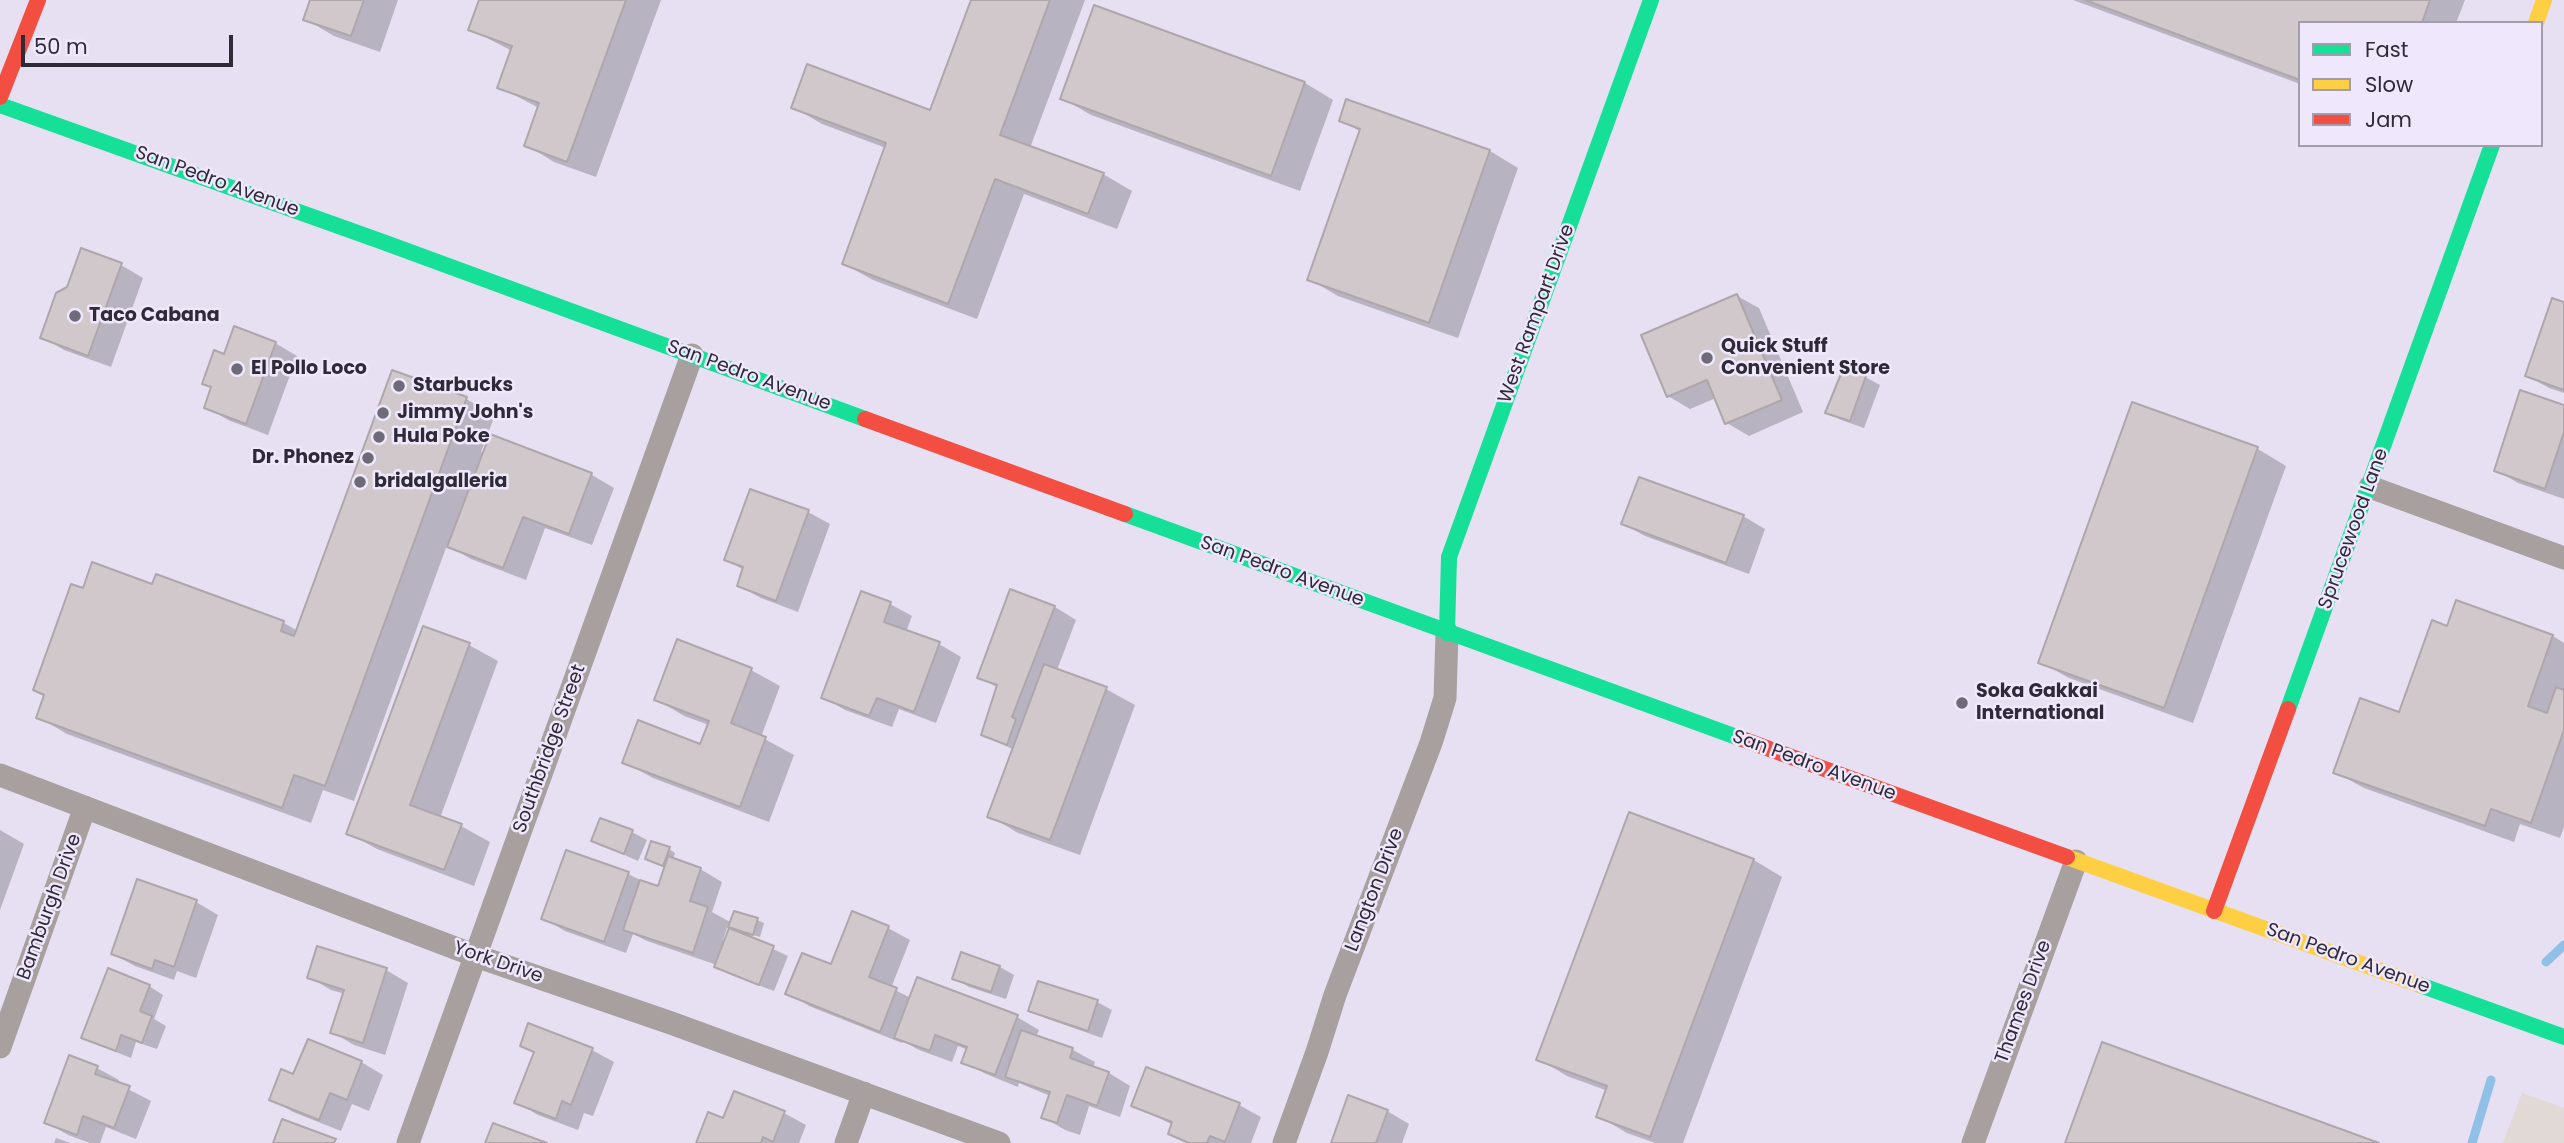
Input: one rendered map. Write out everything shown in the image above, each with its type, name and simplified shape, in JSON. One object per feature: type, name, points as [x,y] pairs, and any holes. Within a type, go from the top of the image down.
[{"type":"main road","points":[[0,97],[38,0]]},
{"type":"main road","name":"West Rampart Drive","points":[[1447,633],[1449,557],[1651,0]]},
{"type":"main road","points":[[2537,21],[2544,0]]},
{"type":"main road","name":"San Pedro Avenue","points":[[0,105],[2564,1037]]},
{"type":"main road","name":"Sprucewood Lane","points":[[2214,911],[2370,488],[2491,147]]},
{"type":"street","name":"Southbridge Street","points":[[408,1143],[692,355]]},
{"type":"street","points":[[2370,488],[2564,558]]},
{"type":"street","name":"Langton Drive","points":[[1284,1143],[1335,995],[1432,743],[1445,698],[1447,633]]},
{"type":"street","name":"York Drive","points":[[0,775],[476,956],[671,1023],[999,1143]]},
{"type":"street","name":"Bamburgh Drive","points":[[0,1047],[85,807]]},
{"type":"street","name":"Thames Drive","points":[[1973,1143],[2076,861]]},
{"type":"street","points":[[846,1143],[864,1093]]},
{"type":"shaded area","points":[[2522,1093],[2564,1108],[2564,1143],[2503,1143]]},
{"type":"building","points":[[310,0],[364,0],[351,36],[303,20]]},
{"type":"building","points":[[479,0],[626,0],[567,162],[524,146],[539,103],[497,88],[512,46],[468,30]]},
{"type":"building","points":[[971,0],[1050,0],[1000,135],[1104,173],[1088,214],[995,179],[948,304],[842,264],[886,143],[791,108],[807,64],[930,110]]},
{"type":"building","points":[[2085,0],[2430,0],[2423,21],[2298,21],[2298,79]]},
{"type":"building","points":[[1094,5],[1305,82],[1271,176],[1060,99]]},
{"type":"building","points":[[1346,99],[1490,150],[1429,323],[1307,280],[1360,129],[1339,121]]},
{"type":"building","name":"Taco Cabana","points":[[81,248],[122,263],[88,356],[40,338],[56,293],[67,287]]},
{"type":"building","name":"Quick Stuff Convenient Store","points":[[1737,294],[1782,400],[1725,424],[1707,380],[1667,397],[1641,335]]},
{"type":"building","points":[[2552,298],[2564,302],[2564,390],[2525,376]]},
{"type":"building","name":"El Pollo Loco","points":[[234,326],[276,342],[246,424],[204,408],[211,387],[202,384],[214,350],[224,354]]},
{"type":"building","points":[[1843,369],[1866,376],[1850,421],[1825,413]]},
{"type":"building","points":[[392,370],[467,397],[325,786],[294,775],[282,808],[36,718],[44,695],[33,690],[71,584],[83,588],[92,562],[152,584],[156,574],[284,621],[281,631],[294,636]]},
{"type":"building","points":[[2520,390],[2564,405],[2564,432],[2545,489],[2494,471]]},
{"type":"building","points":[[2132,402],[2258,447],[2164,708],[2038,663]]},
{"type":"building","points":[[490,434],[592,473],[569,534],[523,517],[503,568],[447,547]]},
{"type":"building","points":[[1639,477],[1744,515],[1726,563],[1621,524]]},
{"type":"building","points":[[750,489],[809,510],[776,601],[737,586],[743,567],[724,560]]},
{"type":"building","points":[[1010,589],[1055,606],[1012,717],[1016,719],[1007,745],[981,735],[997,685],[977,678]]},
{"type":"building","points":[[861,591],[891,602],[884,622],[940,642],[914,712],[877,698],[869,716],[821,698]]},
{"type":"building","points":[[2456,600],[2553,635],[2528,706],[2547,713],[2556,687],[2564,690],[2564,730],[2531,823],[2491,809],[2485,826],[2333,773],[2360,698],[2399,712],[2432,620],[2447,626]]},
{"type":"building","points":[[423,626],[470,643],[410,805],[462,824],[444,870],[346,834]]},
{"type":"building","points":[[677,639],[752,668],[731,723],[766,737],[740,807],[622,763],[638,720],[700,744],[709,721],[654,700]]},
{"type":"building","points":[[1044,664],[1107,687],[1050,840],[987,817]]},
{"type":"building","points":[[1629,812],[1754,859],[1650,1137],[1596,1117],[1607,1086],[1536,1060]]},
{"type":"building","points":[[600,818],[633,830],[624,854],[591,841]]},
{"type":"building","points":[[651,841],[670,847],[663,866],[645,859]]},
{"type":"building","points":[[566,850],[629,872],[604,942],[541,919]]},
{"type":"building","points":[[668,856],[701,868],[690,901],[708,907],[693,953],[623,930],[640,880],[658,886]]},
{"type":"building","points":[[137,879],[197,900],[174,967],[155,960],[152,969],[111,954]]},
{"type":"building","points":[[734,911],[758,918],[753,935],[728,927]]},
{"type":"building","points":[[852,911],[889,926],[869,977],[897,988],[880,1032],[785,994],[802,953],[831,964]]},
{"type":"building","points":[[729,928],[774,946],[759,985],[714,967]]},
{"type":"building","points":[[317,946],[387,968],[363,1043],[330,1033],[344,990],[307,978]]},
{"type":"building","points":[[961,952],[1000,966],[991,992],[952,979]]},
{"type":"building","points":[[108,968],[150,985],[140,1011],[152,1016],[142,1043],[121,1035],[116,1051],[81,1038]]},
{"type":"building","points":[[917,977],[1018,1015],[995,1075],[961,1063],[967,1047],[935,1035],[930,1051],[894,1038]]},
{"type":"building","points":[[1038,981],[1098,1000],[1088,1031],[1028,1011]]},
{"type":"building","points":[[528,1023],[593,1048],[571,1105],[562,1101],[556,1119],[514,1103],[534,1052],[520,1046]]},
{"type":"building","points":[[1021,1030],[1073,1048],[1070,1058],[1109,1072],[1097,1106],[1067,1095],[1057,1123],[1041,1118],[1050,1092],[1005,1077]]},
{"type":"building","points":[[308,1039],[362,1061],[347,1100],[330,1093],[319,1120],[269,1100],[281,1069],[293,1074]]},
{"type":"building","points":[[2102,1042],[2379,1143],[2065,1143]]},
{"type":"building","points":[[69,1055],[98,1066],[95,1074],[130,1086],[114,1128],[83,1116],[77,1135],[44,1123]]},
{"type":"building","points":[[1146,1067],[1240,1103],[1225,1142],[1210,1136],[1207,1143],[1189,1143],[1168,1134],[1172,1122],[1131,1106]]},
{"type":"building","points":[[734,1091],[785,1111],[773,1142],[763,1137],[761,1143],[696,1143],[708,1112],[723,1118]]},
{"type":"building","points":[[1348,1095],[1388,1110],[1376,1143],[1331,1143]]},
{"type":"building","points":[[282,1119],[336,1139],[334,1143],[273,1143]]},
{"type":"building","points":[[493,1123],[547,1143],[485,1143]]},
{"type":"waterway","points":[[2546,962],[2564,945]]},
{"type":"waterway","points":[[2472,1143],[2491,1080]]},
{"type":"traffic: fast","points":[[1447,633],[1449,557],[1651,0]]},
{"type":"traffic: fast","points":[[0,105],[865,419]]},
{"type":"traffic: fast","points":[[2288,709],[2491,147]]},
{"type":"traffic: fast","points":[[1125,514],[1742,739]]},
{"type":"traffic: fast","points":[[2420,985],[2564,1037]]},
{"type":"traffic: slow","points":[[2537,21],[2544,0]]},
{"type":"traffic: slow","points":[[2067,857],[2420,985]]},
{"type":"traffic: jam","points":[[0,97],[38,0]]},
{"type":"traffic: jam","points":[[865,419],[1125,514]]},
{"type":"traffic: jam","points":[[2214,911],[2288,709]]},
{"type":"traffic: jam","points":[[1742,739],[2067,857]]},
{"type":"place","name":"Taco Cabana","points":[[75,316]]},
{"type":"place","name":"Quick Stuff Convenient Store","points":[[1707,358]]},
{"type":"place","name":"El Pollo Loco","points":[[237,369]]},
{"type":"place","name":"Starbucks","points":[[399,386]]},
{"type":"place","name":"Jimmy John's","points":[[383,413]]},
{"type":"place","name":"Hula Poke","points":[[379,437]]},
{"type":"place","name":"Dr. Phonez","points":[[368,458]]},
{"type":"place","name":"bridalgalleria","points":[[360,482]]},
{"type":"place","name":"Soka Gakkai International","points":[[1962,703]]}]
